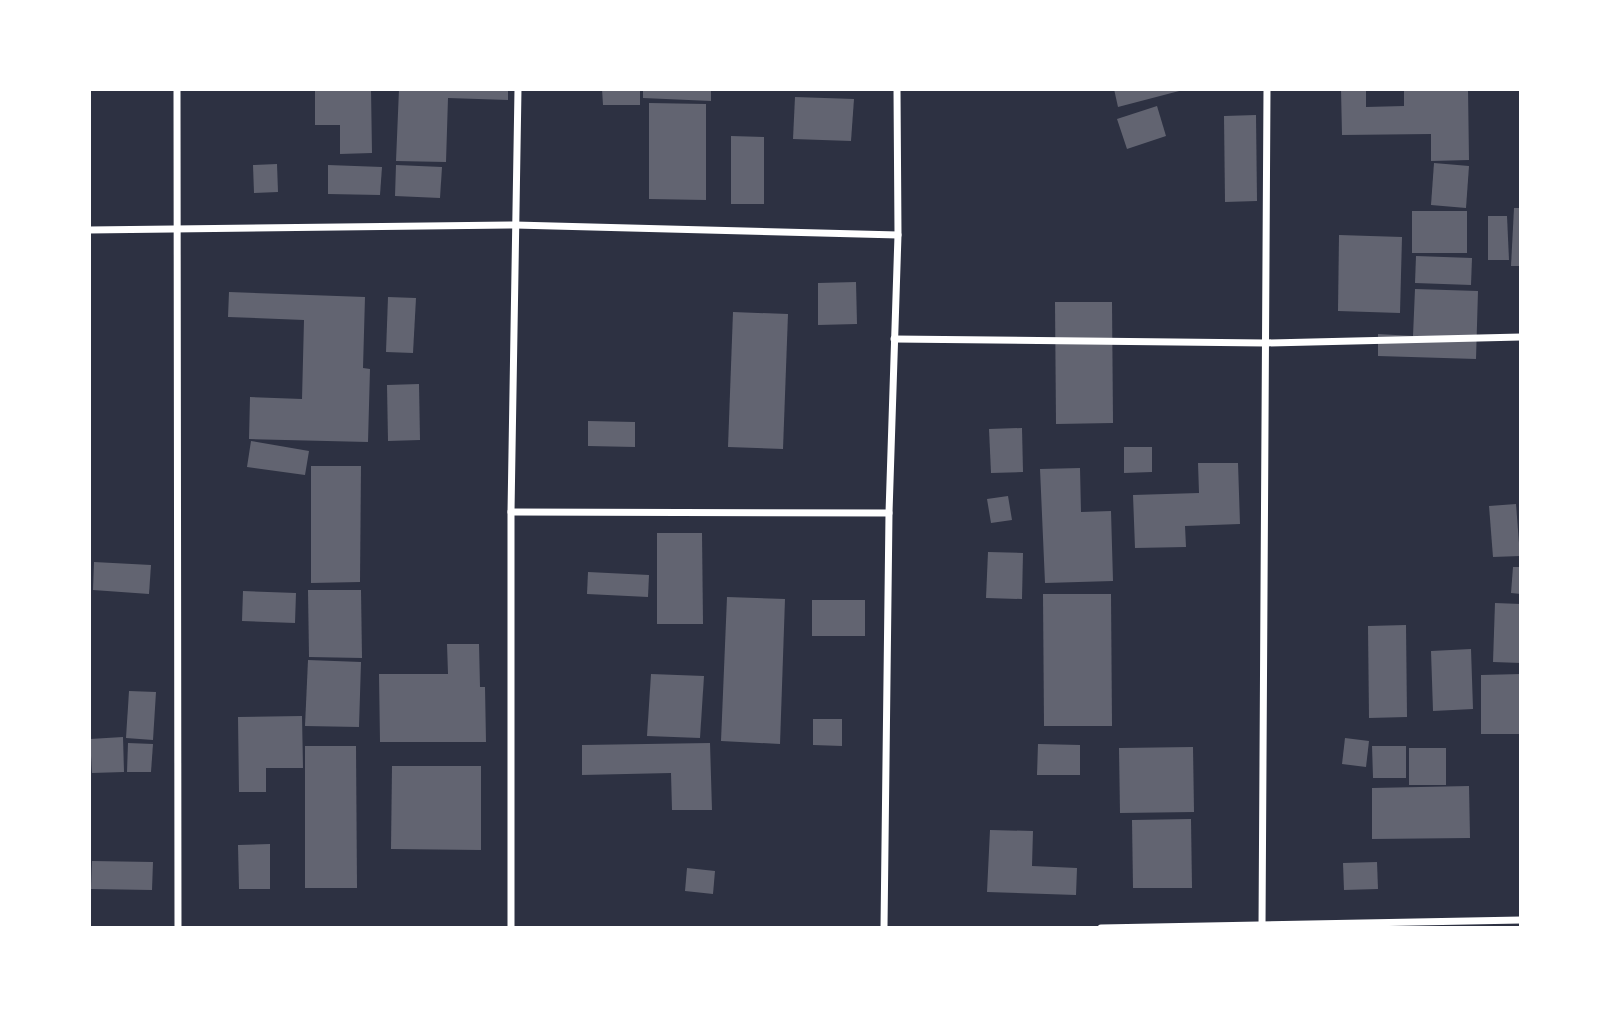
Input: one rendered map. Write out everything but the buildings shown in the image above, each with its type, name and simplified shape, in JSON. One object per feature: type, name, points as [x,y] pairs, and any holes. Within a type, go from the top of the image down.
[{"type":"street","points":[[177,89],[178,928]]},
{"type":"street","points":[[510,928],[510,512],[518,89]]},
{"type":"street","points":[[884,928],[889,513],[898,235],[897,89]]},
{"type":"street","points":[[1262,926],[1267,89]]},
{"type":"street","points":[[89,230],[515,225],[898,235]]},
{"type":"street","points":[[894,339],[1265,343],[1521,337]]},
{"type":"street","points":[[510,512],[889,513]]},
{"type":"street","points":[[1101,928],[1521,920]]}]
